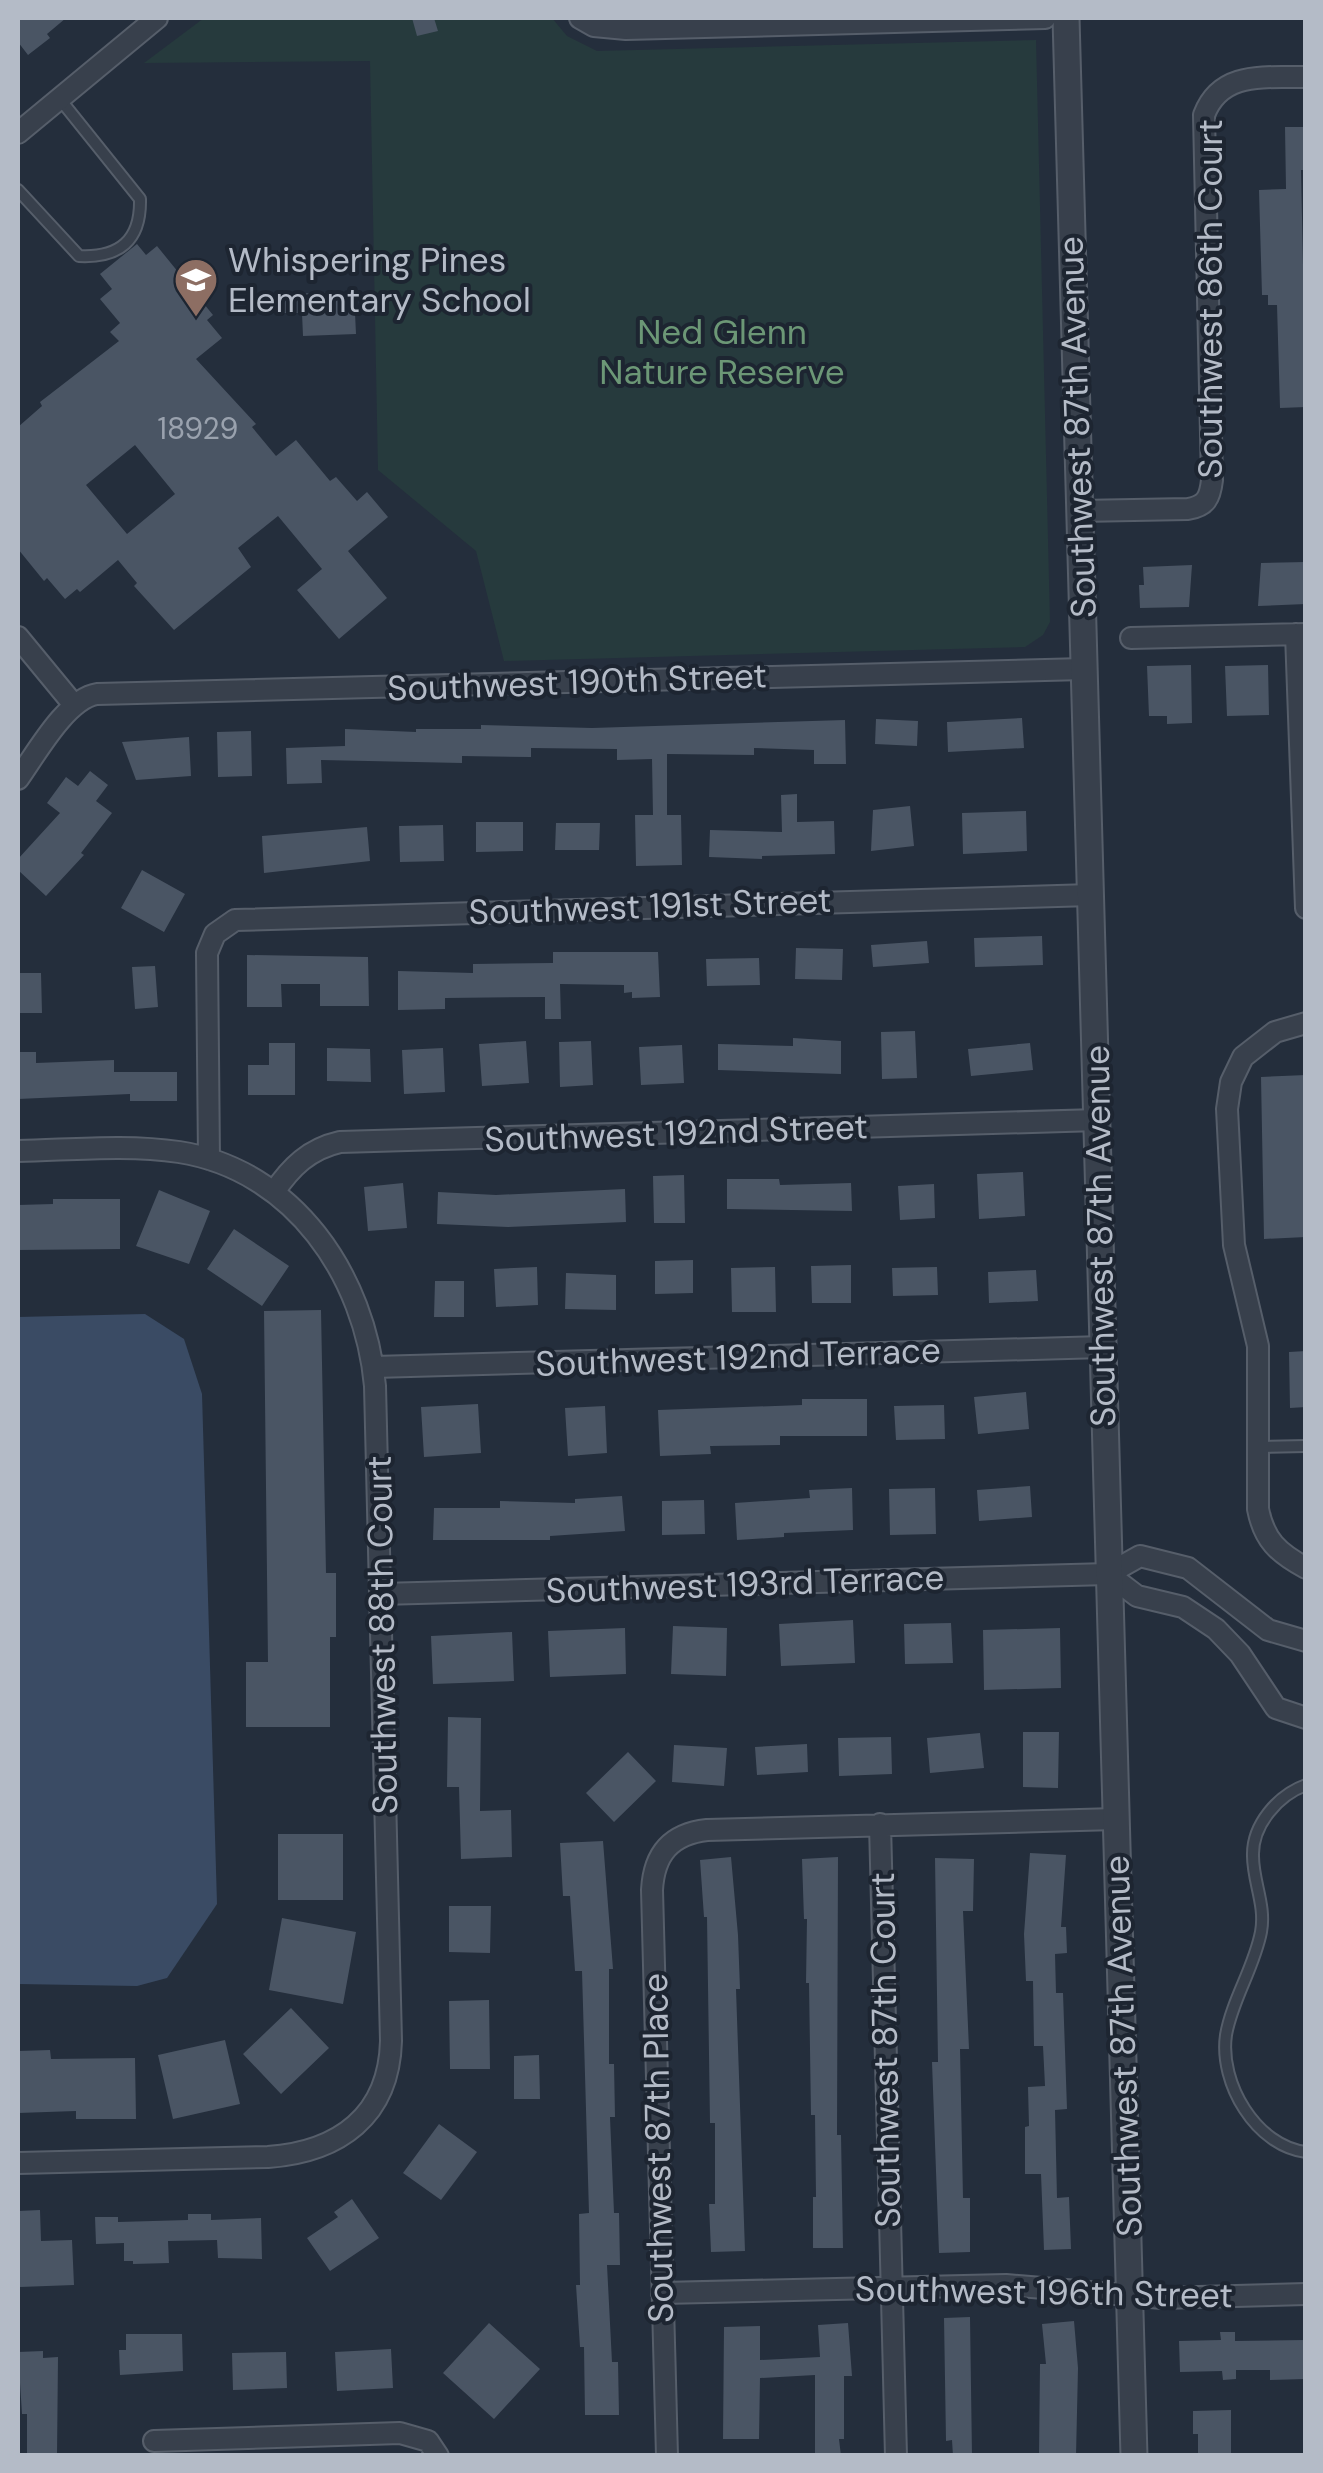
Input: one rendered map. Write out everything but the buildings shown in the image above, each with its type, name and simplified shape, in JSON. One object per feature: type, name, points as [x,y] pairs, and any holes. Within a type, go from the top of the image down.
[{"type":"street","points":[[18,133],[157,18]]},
{"type":"street","points":[[580,18],[594,26],[626,29],[1045,18]]},
{"type":"street","name":"Southwest 87th Avenue","points":[[1066,18],[1134,2456]]},
{"type":"street","name":"Southwest 86th Court","points":[[1079,510],[1188,509],[1207,501],[1212,480],[1203,122],[1212,97],[1225,85],[1242,80],[1306,77]]},
{"type":"street","points":[[1131,638],[1301,634],[1306,908]]},
{"type":"street","points":[[18,637],[74,705],[18,780]]},
{"type":"street","name":"Southwest 190th Street","points":[[74,705],[97,694],[1084,669]]},
{"type":"street","name":"Southwest 191st Street","points":[[209,1159],[207,960],[215,934],[226,924],[244,918],[1091,895]]},
{"type":"street","points":[[1306,1023],[1275,1032],[1253,1047],[1236,1068],[1226,1118],[1232,1227],[1257,1334],[1256,1493],[1265,1535],[1279,1552],[1306,1568]]},
{"type":"street","name":"Southwest 192nd Street","points":[[274,1192],[288,1171],[305,1156],[340,1142],[1098,1120]]},
{"type":"street","name":"Southwest 88th Court","points":[[18,1151],[144,1149],[209,1159],[235,1169],[274,1192],[316,1232],[337,1262],[362,1313],[374,1367],[391,2041],[388,2076],[372,2106],[339,2138],[306,2153],[18,2163]]},
{"type":"street","name":"Southwest 192nd Terrace","points":[[374,1367],[1103,1347]]},
{"type":"street","points":[[1306,1641],[1280,1636],[1201,1576],[1177,1563],[1140,1556],[1108,1574],[1137,1596],[1184,1607],[1216,1628],[1276,1708],[1306,1718]]},
{"type":"street","name":"Southwest 193rd Terrace","points":[[381,1594],[1108,1574]]},
{"type":"street","points":[[1184,1607],[1201,1576]]},
{"type":"street","points":[[1233,1646],[1256,1620]]},
{"type":"street","points":[[880,1824],[1116,1818]]},
{"type":"street","name":"Southwest 87th Place","points":[[666,2456],[652,1890],[658,1859],[668,1844],[685,1834],[706,1830],[880,1824]]},
{"type":"street","name":"Southwest 87th Court","points":[[880,1824],[896,2456]]},
{"type":"street","name":"Southwest 196th Street","points":[[662,2293],[1030,2286],[1162,2298],[1306,2294]]},
{"type":"street","points":[[154,2441],[400,2433],[419,2437],[436,2451]]},
{"type":"lane","points":[[18,190],[79,256],[101,257],[120,248],[137,230],[140,200],[59,98]]},
{"type":"lane","points":[[1256,1448],[1306,1446]]},
{"type":"lane","points":[[1306,1785],[1277,1803],[1258,1831],[1252,1856],[1262,1910],[1261,1934],[1225,2041],[1231,2077],[1253,2122],[1286,2148],[1306,2152]]},
{"type":"green space","name":"Ned Glenn Nature Reserve","points":[[204,18],[552,18],[567,36],[597,51],[1036,40],[1050,622],[1043,635],[1025,647],[504,661],[476,551],[378,470],[370,61],[144,63]]},
{"type":"water","points":[[145,1314],[184,1339],[202,1394],[217,1904],[167,1978],[137,1986],[18,1984],[18,1317]]},
{"type":"place","name":"Whispering Pines Elementary School","points":[[196,318]]}]
